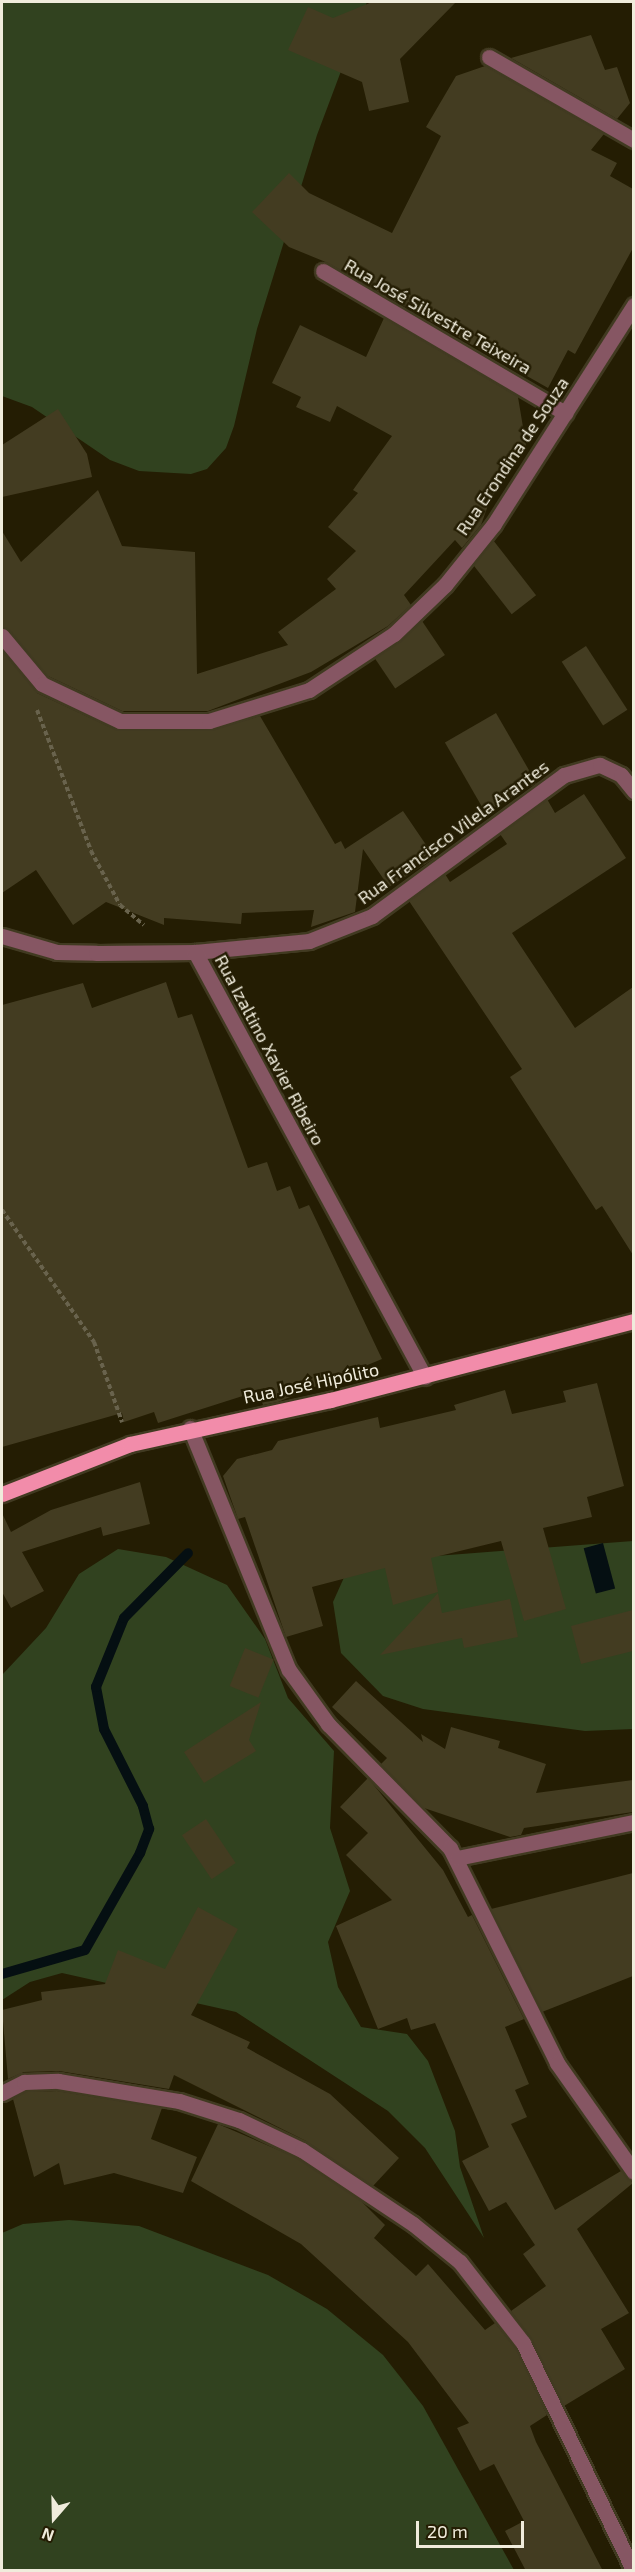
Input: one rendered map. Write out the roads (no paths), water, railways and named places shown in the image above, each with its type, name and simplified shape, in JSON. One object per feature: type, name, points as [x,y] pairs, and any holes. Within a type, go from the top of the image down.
[{"type":"main road","name":"Rua José Hipólito","points":[[2,1494],[130,1444],[190,1428],[425,1377],[633,1321]]},
{"type":"street","points":[[489,57],[561,102],[633,140]]},
{"type":"street","name":"Rua José Silvestre Teixeira","points":[[323,271],[565,413]]},
{"type":"street","name":"Rua Erondina de Souza","points":[[2,636],[22,666],[65,700],[120,721],[146,724],[250,713],[309,690],[384,641],[445,585],[494,524],[633,305]]},
{"type":"street","name":"Rua Francisco Vilela Arantes","points":[[2,936],[57,952],[195,952],[309,941],[339,932],[372,916],[564,775],[588,765],[612,770],[633,791]]},
{"type":"street","name":"Rua Izaltino Xavier Ribeiro","points":[[195,952],[425,1377]]},
{"type":"street","points":[[190,1428],[289,1670],[328,1724],[429,1822],[457,1858],[536,2026],[580,2101],[633,2172]]},
{"type":"street","points":[[457,1858],[633,1822]]},
{"type":"street","points":[[2,2092],[24,2082],[114,2089],[239,2120],[356,2181],[413,2224],[460,2262],[523,2343],[633,2571]]},
{"type":"waterway","points":[[2,1974],[85,1950],[140,1853],[149,1829],[143,1806],[104,1729],[96,1687],[124,1618],[188,1553]]}]
